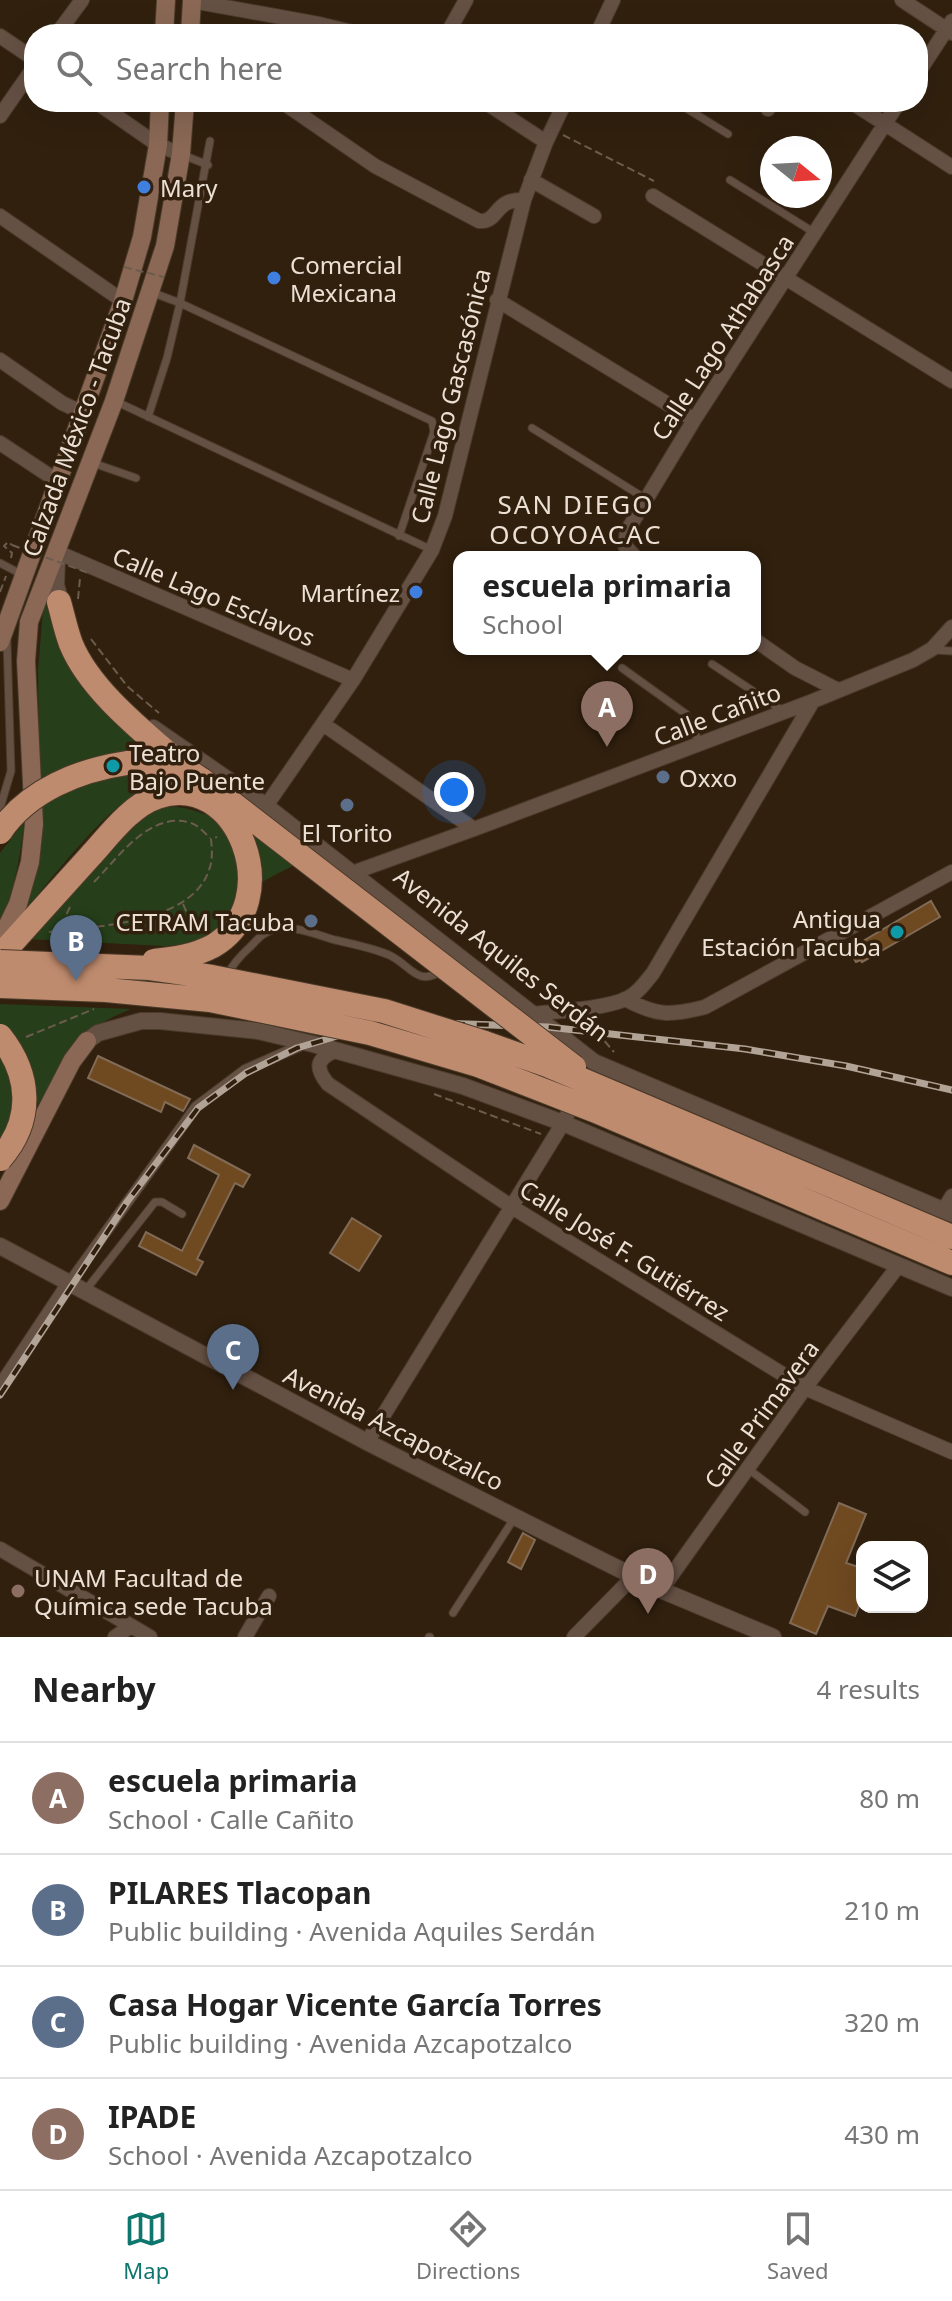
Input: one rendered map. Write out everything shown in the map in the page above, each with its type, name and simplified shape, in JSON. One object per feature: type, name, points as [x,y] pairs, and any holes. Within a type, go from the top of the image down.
[{"type":"highway","points":[[69,602],[71,645],[95,683],[116,706],[188,771],[605,1091]]},
{"type":"highway","points":[[0,832],[24,806],[50,787],[82,772],[127,763],[188,771]]},
{"type":"highway","points":[[5,960],[93,853],[148,800],[165,794],[184,793],[203,799],[228,819],[243,840],[250,864],[251,887],[236,926],[205,950],[185,957],[105,965]]},
{"type":"highway","points":[[5,960],[150,968],[212,977],[384,1011],[497,1047],[605,1091],[832,1199],[952,1263]]},
{"type":"highway","points":[[0,986],[106,990],[210,1000],[370,1033],[478,1065],[832,1199],[952,1237]]},
{"type":"highway","points":[[0,1036],[19,1067],[25,1094],[24,1112],[4,1170]]},
{"type":"main road","points":[[165,24],[166,0]]},
{"type":"main road","points":[[191,24],[192,1]]},
{"type":"main road","name":"Calzada México - Tacuba","points":[[3,634],[123,301],[142,237],[158,145],[160,112]]},
{"type":"main road","name":"Calzada México - Tacuba","points":[[0,941],[18,904],[30,862],[34,824],[28,737],[29,622],[114,401],[151,292],[165,246],[181,154],[184,112]]},
{"type":"main road","points":[[0,1201],[4,1170],[87,1041]]},
{"type":"street","points":[[64,24],[82,0]]},
{"type":"street","points":[[453,24],[466,0]]},
{"type":"street","points":[[602,24],[613,0]]},
{"type":"street","points":[[902,0],[950,28],[928,59]]},
{"type":"street","points":[[192,1],[319,24]]},
{"type":"street","points":[[0,36],[24,52]]},
{"type":"street","points":[[0,116],[24,81]]},
{"type":"street","points":[[110,112],[158,145],[181,154]]},
{"type":"street","points":[[297,112],[375,166],[479,221],[490,220],[502,203],[512,199],[524,200]]},
{"type":"street","points":[[504,112],[549,136]]},
{"type":"street","name":"Calle Lago Gascasónica","points":[[266,806],[353,680],[432,550],[445,516],[524,200],[560,112]]},
{"type":"street","points":[[866,112],[952,167]]},
{"type":"street","name":"Calle Lago Athabasca","points":[[630,551],[625,546],[627,531],[646,499],[893,112]]},
{"type":"street","points":[[531,180],[594,216]]},
{"type":"street","points":[[653,196],[952,381]]},
{"type":"street","points":[[0,216],[123,301]]},
{"type":"street","points":[[497,300],[694,420]]},
{"type":"street","points":[[0,360],[62,403],[83,413]]},
{"type":"street","points":[[0,443],[59,482]]},
{"type":"street","name":"Avenida Aquiles Serdán","points":[[57,552],[56,585],[69,602],[89,664],[129,708],[266,806],[532,1014],[597,1055],[948,1212]]},
{"type":"street","name":"Calle Lago Esclavos","points":[[57,552],[353,680]]},
{"type":"street","name":"Calle Cañito","points":[[352,873],[700,744],[913,660],[932,649],[952,627]]},
{"type":"street","points":[[761,644],[795,668],[838,690]]},
{"type":"street","points":[[494,1098],[532,1014],[602,1005],[625,999],[641,989],[813,701]]},
{"type":"street","points":[[323,724],[474,829]]},
{"type":"street","points":[[625,999],[648,1012],[671,1013],[705,1007],[952,872]]},
{"type":"street","points":[[87,1041],[98,1033],[141,1021],[160,1021],[258,1031],[337,1050],[463,1086],[563,1123],[952,1288]]},
{"type":"street","points":[[0,1387],[69,1283],[196,1107],[245,1070],[306,1043]]},
{"type":"street","name":"Calle José F. Gutiérrez","points":[[337,1050],[321,1060],[319,1068],[328,1084],[512,1207],[805,1388],[952,1452]]},
{"type":"street","points":[[367,1442],[563,1123],[597,1055]]},
{"type":"street","points":[[948,1212],[952,1196]]},
{"type":"street","name":"Avenida Azcapotzalco","points":[[0,1246],[367,1442],[633,1577],[773,1637]]},
{"type":"street","name":"Calle Primavera","points":[[661,1590],[805,1388],[899,1265]]},
{"type":"street","points":[[0,1549],[150,1637]]},
{"type":"street","points":[[574,1637],[633,1577]]},
{"type":"street","points":[[245,1637],[269,1596]]},
{"type":"street","points":[[115,1637],[131,1626]]},
{"type":"lane","points":[[692,112],[728,134]]},
{"type":"lane","points":[[148,417],[180,303],[208,165],[210,141]]},
{"type":"lane","points":[[181,154],[208,165]]},
{"type":"lane","points":[[730,180],[815,233]]},
{"type":"lane","points":[[151,292],[432,421],[434,432],[399,536]]},
{"type":"lane","points":[[114,401],[432,550]]},
{"type":"lane","points":[[532,428],[646,499]]},
{"type":"lane","points":[[91,462],[136,478]]},
{"type":"lane","points":[[0,563],[25,576]]},
{"type":"lane","points":[[0,808],[11,771],[11,725],[3,634]]},
{"type":"lane","points":[[932,649],[952,651]]},
{"type":"lane","points":[[712,664],[784,712]]},
{"type":"lane","points":[[622,668],[686,714],[700,744]]},
{"type":"lane","points":[[220,1027],[218,1000],[229,971],[264,933],[273,930],[298,929],[380,952],[425,978],[442,971],[458,956]]},
{"type":"lane","points":[[85,1291],[155,1202],[162,1202],[182,1214]]},
{"type":"lane","points":[[747,1468],[805,1512]]},
{"type":"lane","points":[[453,1613],[515,1517]]},
{"type":"path","points":[[549,136],[659,184],[653,196]]},
{"type":"path","points":[[124,267],[164,277]]},
{"type":"path","points":[[12,553],[4,546],[8,542],[91,574]]},
{"type":"path","points":[[69,602],[81,576],[92,580]]},
{"type":"path","points":[[88,635],[127,686],[163,717]]},
{"type":"path","points":[[48,932],[130,922],[182,902],[199,887],[209,871],[211,839],[193,823],[174,821],[159,824],[140,834],[85,890]]},
{"type":"path","points":[[211,839],[222,834]]},
{"type":"path","points":[[75,900],[67,913],[70,924],[77,928]]},
{"type":"path","points":[[182,902],[195,930]]},
{"type":"path","points":[[25,1038],[93,1009]]},
{"type":"path","points":[[597,1055],[614,1052]]},
{"type":"green space","points":[[44,599],[63,652],[151,747],[143,757],[169,780],[188,787],[139,795],[121,804],[73,853],[18,920],[40,810],[38,670]]},
{"type":"green space","points":[[242,801],[313,855],[242,895],[216,929],[192,942],[164,946],[26,939],[144,812],[177,807],[210,816]]},
{"type":"green space","points":[[24,822],[15,876],[0,928],[0,853]]},
{"type":"green space","points":[[0,1004],[131,1009],[110,1018],[80,1041],[27,1121],[0,1150]]},
{"type":"building","name":"Antigua Estación Tacuba","points":[[931,901],[940,917],[862,962],[856,962],[850,952],[855,950],[853,947]]},
{"type":"building","points":[[98,1056],[190,1099],[183,1111],[165,1102],[161,1112],[88,1078]]},
{"type":"building","points":[[194,1145],[250,1175],[243,1187],[235,1183],[197,1259],[203,1262],[196,1275],[139,1246],[146,1232],[182,1251],[219,1175],[188,1158]]},
{"type":"building","points":[[352,1218],[381,1236],[359,1271],[330,1253]]},
{"type":"building","points":[[839,1503],[866,1514],[846,1563],[856,1566],[855,1616],[828,1606],[816,1634],[790,1623]]},
{"type":"building","points":[[523,1533],[535,1540],[521,1569],[508,1562]]},
{"type":"railway","points":[[0,1395],[127,1202],[198,1108],[246,1073],[297,1048],[354,1031],[410,1022],[548,1027],[745,1049],[846,1066],[952,1090]]},
{"type":"place","name":"Mary","points":[[144,187]]},
{"type":"place","name":"Comercial Mexicana","points":[[274,278]]},
{"type":"place","name":"Martínez","points":[[416,592]]},
{"type":"place","name":"escuela primaria","points":[[607,747]]},
{"type":"place","name":"Teatro Bajo Puente","points":[[113,766]]},
{"type":"place","name":"Oxxo","points":[[663,777]]},
{"type":"place","name":"El Torito","points":[[347,805]]},
{"type":"place","name":"CETRAM Tacuba","points":[[311,921]]},
{"type":"place","name":"Antigua Estación Tacuba","points":[[897,932]]},
{"type":"place","name":"PILARES Tlacopan","points":[[76,981]]},
{"type":"place","name":"Casa Hogar Vicente García Torres","points":[[233,1390]]},
{"type":"place","name":"UNAM Facultad de Química sede Tacuba","points":[[18,1591]]},
{"type":"place","name":"IPADE","points":[[648,1614]]},
{"type":"district","name":"SAN DIEGO OCOYOACAC","points":[[576,519]]}]
